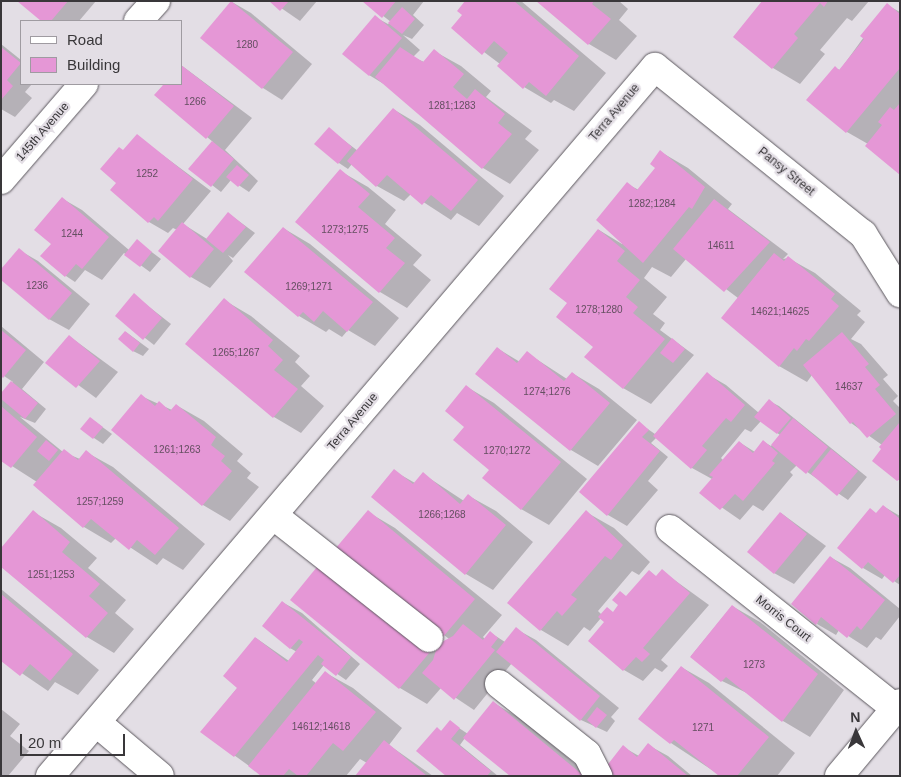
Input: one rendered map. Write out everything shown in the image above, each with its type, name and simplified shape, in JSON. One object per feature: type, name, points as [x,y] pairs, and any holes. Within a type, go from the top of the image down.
[{"type":"street","points":[[139,20],[156,1]]},
{"type":"street","name":"Pansy Street","points":[[655,67],[863,234],[900,293]]},
{"type":"street","name":"Terra Avenue","points":[[50,776],[274,516],[655,67]]},
{"type":"street","name":"145th Avenue","points":[[1,180],[83,85]]},
{"type":"street","points":[[274,516],[429,638]]},
{"type":"street","name":"Morris Court","points":[[670,529],[898,706]]},
{"type":"street","points":[[499,684],[587,754],[598,776]]},
{"type":"street","points":[[839,776],[898,706]]},
{"type":"street","points":[[97,723],[160,776]]},
{"type":"building","points":[[17,1],[68,1],[52,20],[40,20]]},
{"type":"building","points":[[231,1],[293,52],[262,89],[200,38]]},
{"type":"building","points":[[269,1],[289,1],[280,11]]},
{"type":"building","points":[[362,1],[396,1],[382,18]]},
{"type":"building","points":[[465,1],[514,1],[579,56],[546,96],[529,82],[523,89],[497,66],[508,53],[494,41],[482,55],[451,28],[462,15],[457,11]]},
{"type":"building","points":[[536,1],[594,1],[592,4],[611,19],[588,45]]},
{"type":"building","points":[[762,1],[828,1],[824,7],[820,3],[794,34],[798,38],[772,69],[733,37]]},
{"type":"building","points":[[887,3],[900,14],[900,68],[846,133],[806,100],[835,66],[839,70],[864,39],[860,36]]},
{"type":"building","points":[[402,7],[415,19],[402,34],[388,23]]},
{"type":"building","points":[[375,15],[402,38],[369,76],[342,54]]},
{"type":"building","points":[[1,47],[20,64],[7,80],[13,86],[1,100]]},
{"type":"building","points":[[400,47],[423,62],[434,49],[464,74],[453,87],[467,99],[475,89],[505,114],[498,123],[512,134],[482,169],[375,77]]},
{"type":"building","points":[[182,66],[234,106],[206,139],[154,95],[163,85],[182,85]]},
{"type":"building","points":[[900,103],[900,175],[865,146],[882,125],[878,122],[890,107],[894,110]]},
{"type":"building","points":[[393,108],[478,180],[451,211],[431,195],[422,205],[387,175],[376,187],[347,161]]},
{"type":"building","points":[[329,127],[352,147],[338,164],[314,144]]},
{"type":"building","points":[[137,134],[193,179],[158,221],[154,217],[148,223],[110,190],[116,183],[100,169],[119,147],[123,150]]},
{"type":"building","points":[[212,141],[234,159],[211,187],[188,169]]},
{"type":"building","points":[[660,150],[705,187],[692,209],[689,207],[643,263],[596,220],[627,182],[637,190],[655,168],[650,164]]},
{"type":"building","points":[[237,165],[249,175],[238,187],[226,177]]},
{"type":"building","points":[[340,169],[370,194],[358,207],[395,238],[386,248],[405,263],[379,293],[295,222]]},
{"type":"building","points":[[62,197],[109,237],[82,269],[76,264],[65,277],[40,256],[51,244],[34,230]]},
{"type":"building","points":[[714,199],[770,242],[724,292],[673,249]]},
{"type":"building","points":[[228,212],[246,227],[223,253],[206,239]]},
{"type":"building","points":[[182,222],[214,249],[190,278],[158,251]]},
{"type":"building","points":[[283,227],[373,302],[347,332],[323,311],[314,322],[303,312],[298,317],[244,272]]},
{"type":"building","points":[[598,229],[625,251],[617,261],[640,280],[626,297],[638,307],[633,313],[665,339],[623,389],[584,357],[593,347],[556,317],[567,303],[549,289]]},
{"type":"building","points":[[137,239],[152,252],[140,267],[124,255]]},
{"type":"building","points":[[19,248],[72,293],[49,320],[1,280],[1,269]]},
{"type":"building","points":[[774,253],[784,261],[788,256],[835,294],[831,299],[839,306],[809,341],[806,339],[797,351],[794,348],[779,367],[721,318]]},
{"type":"building","points":[[134,293],[162,318],[143,340],[115,316]]},
{"type":"building","points":[[224,298],[273,340],[268,346],[283,360],[274,370],[298,389],[273,418],[185,344]]},
{"type":"building","points":[[1,330],[26,350],[3,378],[1,376]]},
{"type":"building","points":[[125,331],[140,343],[133,352],[118,339]]},
{"type":"building","points":[[842,332],[869,364],[865,367],[880,385],[875,389],[896,414],[867,438],[853,422],[850,424],[803,365]]},
{"type":"building","points":[[69,335],[100,361],[76,388],[45,363]]},
{"type":"building","points":[[672,338],[685,349],[673,363],[660,353]]},
{"type":"building","points":[[497,347],[517,363],[527,351],[564,381],[572,372],[610,403],[570,451],[475,374]]},
{"type":"building","points":[[707,372],[745,405],[731,422],[726,418],[702,446],[707,450],[691,469],[653,436]]},
{"type":"building","points":[[11,381],[38,403],[25,419],[1,399],[1,393]]},
{"type":"building","points":[[466,385],[561,462],[521,510],[482,478],[489,470],[453,440],[464,427],[445,411]]},
{"type":"building","points":[[141,394],[155,406],[159,401],[170,411],[176,404],[216,437],[211,445],[225,456],[221,461],[232,471],[202,506],[111,430]]},
{"type":"building","points":[[769,399],[791,418],[777,434],[754,417]]},
{"type":"building","points":[[1,406],[37,437],[11,468],[1,461]]},
{"type":"building","points":[[90,417],[103,427],[93,439],[80,429]]},
{"type":"building","points":[[793,418],[828,447],[806,474],[771,445]]},
{"type":"building","points":[[639,421],[649,430],[642,437],[660,451],[607,516],[579,492]]},
{"type":"building","points":[[900,422],[900,479],[897,481],[872,461],[881,449],[879,447]]},
{"type":"building","points":[[46,440],[58,450],[49,461],[37,451]]},
{"type":"building","points":[[763,440],[778,453],[772,461],[775,463],[743,501],[735,494],[720,510],[699,493],[713,477],[709,475],[739,441],[753,453]]},
{"type":"building","points":[[64,449],[78,460],[86,450],[179,528],[155,555],[137,540],[129,550],[91,519],[83,528],[33,485]]},
{"type":"building","points":[[831,449],[858,471],[837,496],[811,474]]},
{"type":"building","points":[[394,469],[413,484],[423,472],[460,504],[468,494],[506,525],[465,575],[371,497]]},
{"type":"building","points":[[883,505],[900,519],[900,575],[893,583],[868,562],[862,569],[837,548],[870,508],[876,513]]},
{"type":"building","points":[[33,510],[70,542],[62,552],[100,584],[89,596],[108,613],[86,638],[1,567],[1,548]]},
{"type":"building","points":[[368,510],[475,599],[443,637],[335,549]]},
{"type":"building","points":[[586,510],[623,545],[611,560],[605,556],[571,595],[577,599],[562,616],[557,611],[540,631],[507,603]]},
{"type":"building","points":[[780,512],[807,534],[774,574],[747,552]]},
{"type":"building","points":[[830,556],[885,600],[861,630],[857,626],[847,638],[821,617],[816,625],[791,604]]},
{"type":"building","points":[[321,562],[430,652],[399,689],[290,600]]},
{"type":"building","points":[[662,569],[690,593],[643,648],[650,654],[642,662],[636,657],[623,671],[588,641],[604,622],[598,617],[607,607],[613,612],[618,605],[612,600],[620,591],[626,596],[649,570],[656,576]]},
{"type":"building","points":[[1,594],[73,654],[50,681],[30,664],[20,676],[1,661]]},
{"type":"building","points":[[282,601],[351,657],[336,676],[321,664],[324,660],[318,655],[234,757],[200,732],[237,688],[223,676],[255,637],[287,662],[303,642],[299,639],[290,649],[262,626]]},
{"type":"building","points":[[732,605],[818,674],[782,722],[726,677],[721,682],[690,657]]},
{"type":"building","points":[[463,624],[483,640],[490,631],[498,638],[491,647],[495,650],[454,700],[422,673],[433,660],[438,644],[453,636]]},
{"type":"building","points":[[516,627],[600,696],[580,721],[496,652]]},
{"type":"building","points":[[681,666],[769,737],[737,776],[719,776],[674,740],[670,744],[638,719]]},
{"type":"building","points":[[325,671],[376,712],[343,751],[333,743],[306,776],[298,776],[289,769],[283,776],[261,776],[248,766]]},
{"type":"building","points":[[493,701],[584,776],[510,776],[463,738]]},
{"type":"building","points":[[597,707],[607,715],[596,728],[587,720]]},
{"type":"building","points":[[450,720],[460,728],[451,739],[491,771],[487,776],[446,776],[416,751],[437,727],[441,731]]},
{"type":"building","points":[[384,740],[427,776],[355,776]]},
{"type":"building","points":[[648,743],[688,776],[615,776],[605,768],[623,745],[637,757]]}]
